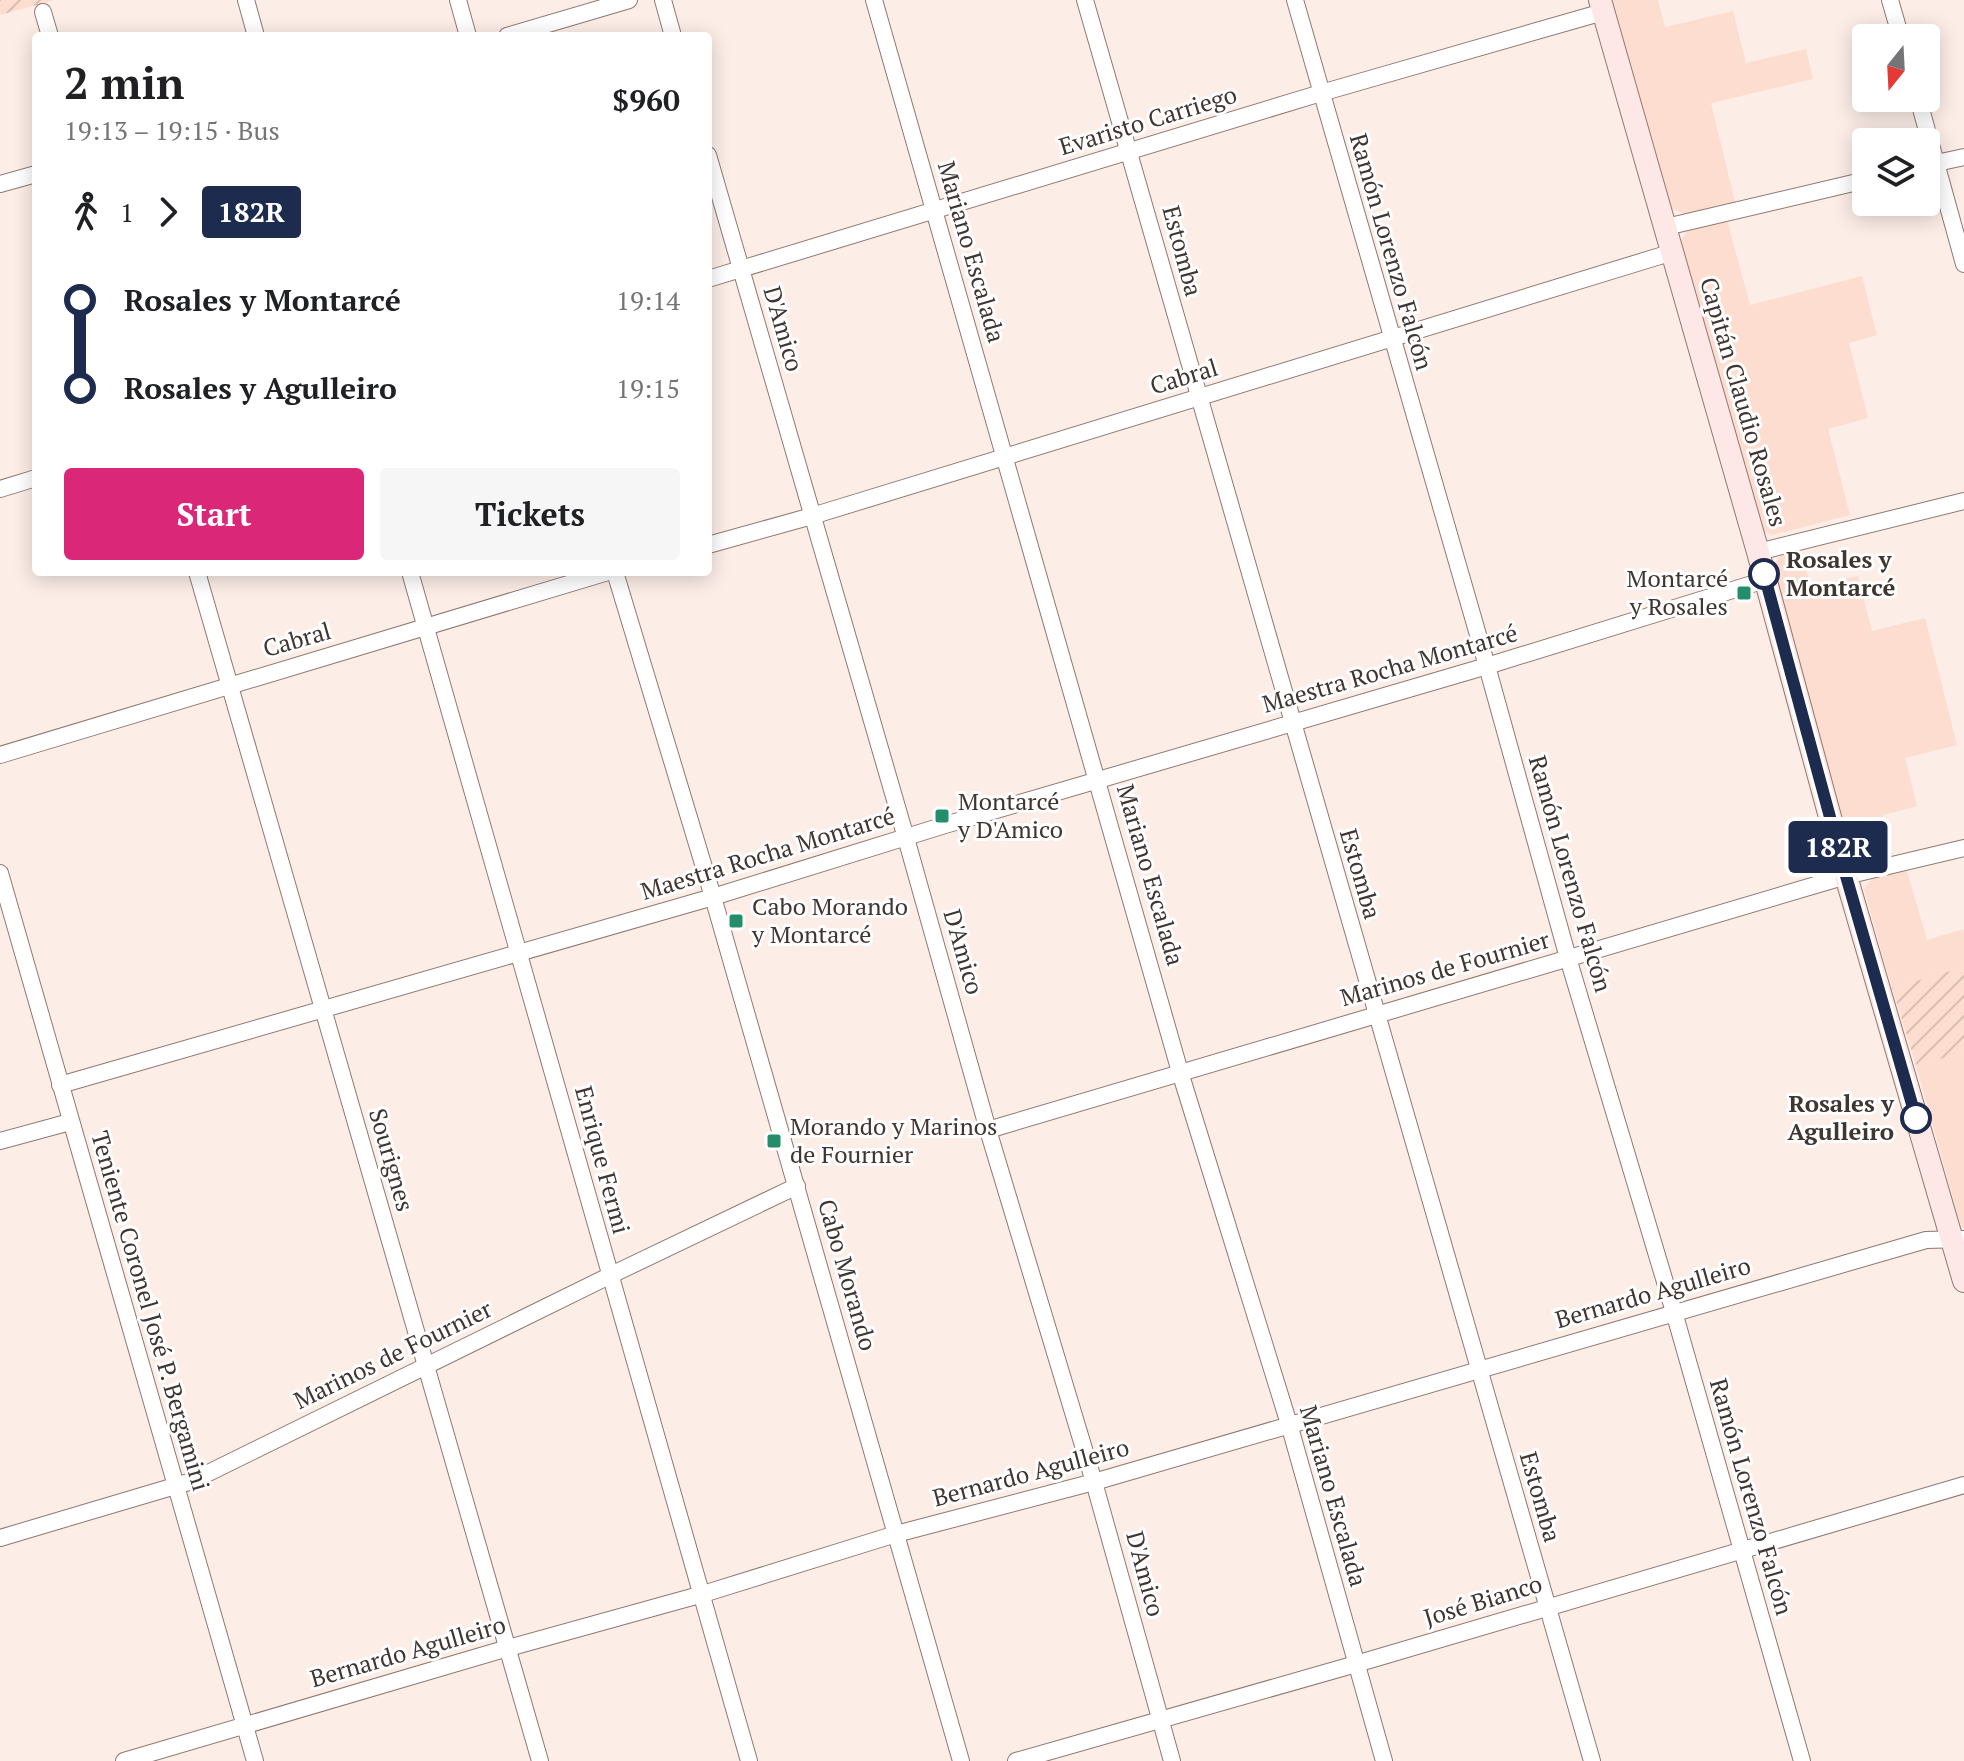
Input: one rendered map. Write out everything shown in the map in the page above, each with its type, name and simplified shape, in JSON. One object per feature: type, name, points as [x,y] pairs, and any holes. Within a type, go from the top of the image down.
[{"type":"street","points":[[246,0],[255,32]]},
{"type":"street","points":[[458,0],[467,32]]},
{"type":"street","points":[[521,32],[629,0]]},
{"type":"street","points":[[663,0],[672,32]]},
{"type":"street","name":"Mariano Escalada","points":[[874,0],[1003,457],[1099,779],[1180,1072],[1289,1424],[1384,1761]]},
{"type":"street","name":"Estomba","points":[[1085,0],[1592,1761]]},
{"type":"street","name":"Ramón Lorenzo Falcón","points":[[1295,0],[1568,958],[1674,1312],[1802,1761]]},
{"type":"street","points":[[1890,0],[1897,24]]},
{"type":"street","name":"Evaristo Carriego","points":[[712,278],[1602,6]]},
{"type":"street","name":"Capitán Claudio Rosales","points":[[1602,6],[1758,552],[1846,876],[1958,1239],[1964,1281]]},
{"type":"street","points":[[43,12],[49,32]]},
{"type":"street","points":[[1940,162],[1964,157]]},
{"type":"street","name":"D'Amico","points":[[712,169],[988,1130],[1094,1482],[1172,1761]]},
{"type":"street","points":[[0,184],[32,175]]},
{"type":"street","points":[[1666,227],[1852,183]]},
{"type":"street","points":[[1940,191],[1964,264]]},
{"type":"street","name":"Cabral","points":[[712,544],[1673,252]]},
{"type":"street","points":[[0,489],[32,479]]},
{"type":"street","points":[[1758,552],[1964,501]]},
{"type":"street","name":"Sourignes","points":[[198,576],[540,1761]]},
{"type":"street","name":"Enrique Fermi","points":[[411,576],[749,1761]]},
{"type":"street","name":"Cabral","points":[[0,755],[595,576]]},
{"type":"street","name":"Cabo Morando","points":[[616,576],[713,897],[961,1761]]},
{"type":"street","name":"Maestra Rocha Montarcé","points":[[60,1085],[713,897],[1765,580]]},
{"type":"street","name":"Marinos de Fournier","points":[[988,1130],[1846,876],[1964,848]]},
{"type":"street","name":"Teniente Coronel José P. Bergamini","points":[[0,873],[255,1761]]},
{"type":"street","points":[[0,1141],[70,1122]]},
{"type":"street","name":"Marinos de Fournier","points":[[0,1538],[177,1487],[797,1186]]},
{"type":"street","name":"Bernardo Agulleiro","points":[[124,1761],[703,1594],[896,1534],[1094,1482],[1926,1240],[1958,1239]]},
{"type":"street","name":"José Bianco","points":[[1016,1761],[1964,1485]]},
{"type":"shaded area","points":[[0,0],[54,0],[0,15]]},
{"type":"shaded area","points":[[1611,0],[1658,0],[1665,27],[1733,11],[1746,63],[1806,49],[1813,79],[1711,103],[1735,202],[1686,214],[1672,209]]},
{"type":"shaded area","points":[[1727,220],[1750,305],[1862,276],[1877,335],[1849,343],[1868,418],[1828,429],[1850,515],[1772,535],[1762,531],[1682,250],[1682,239],[1688,230]]},
{"type":"shaded area","points":[[1801,551],[1811,587],[1858,576],[1872,631],[1925,618],[1957,745],[1905,758],[1917,806],[1883,815],[1893,856],[1874,861],[1855,855],[1851,849],[1772,569],[1780,556]]},
{"type":"shaded area","points":[[1906,868],[1927,940],[1964,929],[1964,967],[1892,988],[1864,889],[1872,878]]},
{"type":"shaded area","points":[[1964,967],[1964,1053],[1916,1065],[1892,988]]},
{"type":"shaded area","points":[[1964,1053],[1964,1228],[1916,1065]]},
{"type":"bus line","name":"182R","points":[[1764,574],[1916,1118]]},
{"type":"place","name":"Rosales y Montarcé","points":[[1764,574]]},
{"type":"place","name":"Montarcé y Rosales","points":[[1744,593]]},
{"type":"place","name":"Montarcé y D'Amico","points":[[942,816]]},
{"type":"place","name":"Cabo Morando y Montarcé","points":[[736,921]]},
{"type":"place","name":"Rosales y Agulleiro","points":[[1916,1118]]},
{"type":"place","name":"Morando y Marinos de Fournier","points":[[774,1141]]}]
